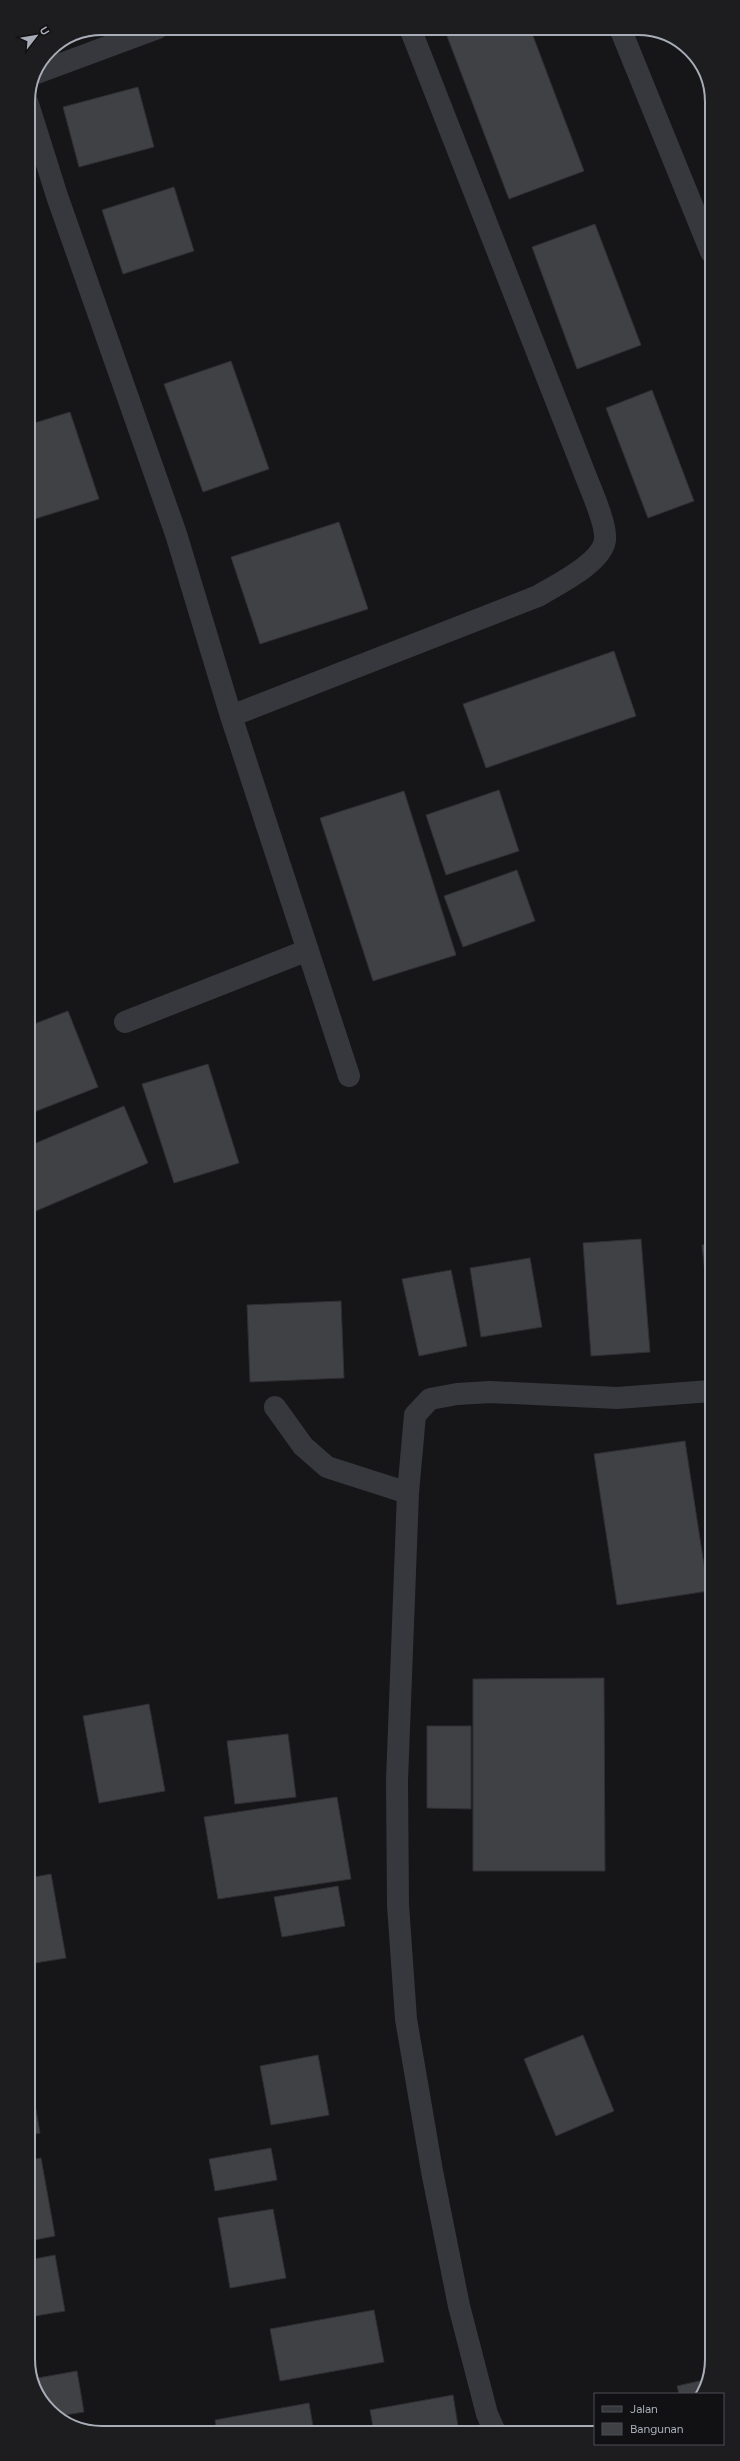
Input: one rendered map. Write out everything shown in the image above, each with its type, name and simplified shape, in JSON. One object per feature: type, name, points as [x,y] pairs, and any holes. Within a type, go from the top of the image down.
[{"type":"street","points":[[43,71],[139,35]]},
{"type":"street","points":[[232,716],[538,596],[581,570],[599,552],[605,540],[602,523],[583,469],[413,35]]},
{"type":"street","points":[[623,35],[705,237]]},
{"type":"street","points":[[35,126],[57,196],[176,534],[232,716],[349,1076]]},
{"type":"street","points":[[124,1022],[308,950]]},
{"type":"street","points":[[492,2426],[487,2414],[459,2306],[432,2171],[406,2019],[398,1905],[397,1781],[408,1493],[415,1415],[430,1399],[490,1392],[618,1398],[705,1391]]},
{"type":"street","points":[[275,1407],[303,1446],[327,1467],[408,1493]]},
{"type":"building","points":[[447,35],[533,35],[584,171],[509,199]]},
{"type":"building","points":[[138,87],[154,147],[79,167],[63,107]]},
{"type":"building","points":[[174,187],[194,251],[123,274],[102,210]]},
{"type":"building","points":[[595,224],[641,345],[577,369],[532,247]]},
{"type":"building","points":[[231,361],[269,469],[203,492],[164,384]]},
{"type":"building","points":[[652,390],[694,501],[648,518],[606,408]]},
{"type":"building","points":[[70,412],[99,499],[35,519],[35,423]]},
{"type":"building","points":[[339,522],[368,609],[260,644],[231,557]]},
{"type":"building","points":[[614,651],[636,716],[486,768],[463,704]]},
{"type":"building","points":[[499,790],[519,851],[446,875],[426,815]]},
{"type":"building","points":[[404,791],[456,955],[373,981],[320,818]]},
{"type":"building","points":[[517,870],[535,921],[463,947],[444,896]]},
{"type":"building","points":[[68,1011],[98,1087],[35,1112],[35,1024]]},
{"type":"building","points":[[208,1064],[239,1163],[174,1183],[142,1084]]},
{"type":"building","points":[[124,1106],[148,1163],[35,1211],[35,1143]]},
{"type":"building","points":[[641,1239],[650,1352],[591,1356],[583,1243]]},
{"type":"building","points":[[702,1245],[705,1245],[705,1273]]},
{"type":"building","points":[[530,1258],[542,1327],[481,1337],[470,1268]]},
{"type":"building","points":[[451,1270],[467,1346],[419,1356],[402,1279]]},
{"type":"building","points":[[341,1301],[344,1378],[250,1382],[247,1305]]},
{"type":"building","points":[[685,1441],[705,1571],[705,1591],[617,1605],[594,1454]]},
{"type":"building","points":[[604,1678],[605,1871],[473,1871],[473,1679]]},
{"type":"building","points":[[149,1704],[165,1791],[99,1803],[83,1716]]},
{"type":"building","points":[[427,1726],[471,1726],[471,1809],[427,1808]]},
{"type":"building","points":[[288,1734],[296,1797],[235,1804],[227,1741]]},
{"type":"building","points":[[337,1797],[351,1879],[218,1899],[204,1817]]},
{"type":"building","points":[[51,1874],[66,1958],[35,1963],[35,1877]]},
{"type":"building","points":[[338,1886],[345,1926],[282,1937],[274,1897]]},
{"type":"building","points":[[583,2035],[614,2111],[556,2136],[524,2059]]},
{"type":"building","points":[[318,2055],[329,2115],[271,2125],[260,2066]]},
{"type":"building","points":[[35,2104],[40,2133],[35,2134]]},
{"type":"building","points":[[271,2148],[277,2180],[215,2191],[209,2159]]},
{"type":"building","points":[[41,2158],[55,2236],[35,2240],[35,2159]]},
{"type":"building","points":[[273,2209],[286,2278],[230,2288],[218,2218]]},
{"type":"building","points":[[55,2255],[65,2311],[35,2316],[35,2259]]},
{"type":"building","points":[[374,2310],[384,2362],[280,2381],[270,2329]]},
{"type":"building","points":[[77,2371],[84,2412],[65,2415],[52,2403],[40,2385],[38,2378]]},
{"type":"building","points":[[701,2381],[696,2393],[679,2393],[677,2386]]},
{"type":"building","points":[[453,2395],[458,2426],[373,2426],[370,2410]]},
{"type":"building","points":[[309,2403],[313,2426],[216,2426],[215,2420]]}]
